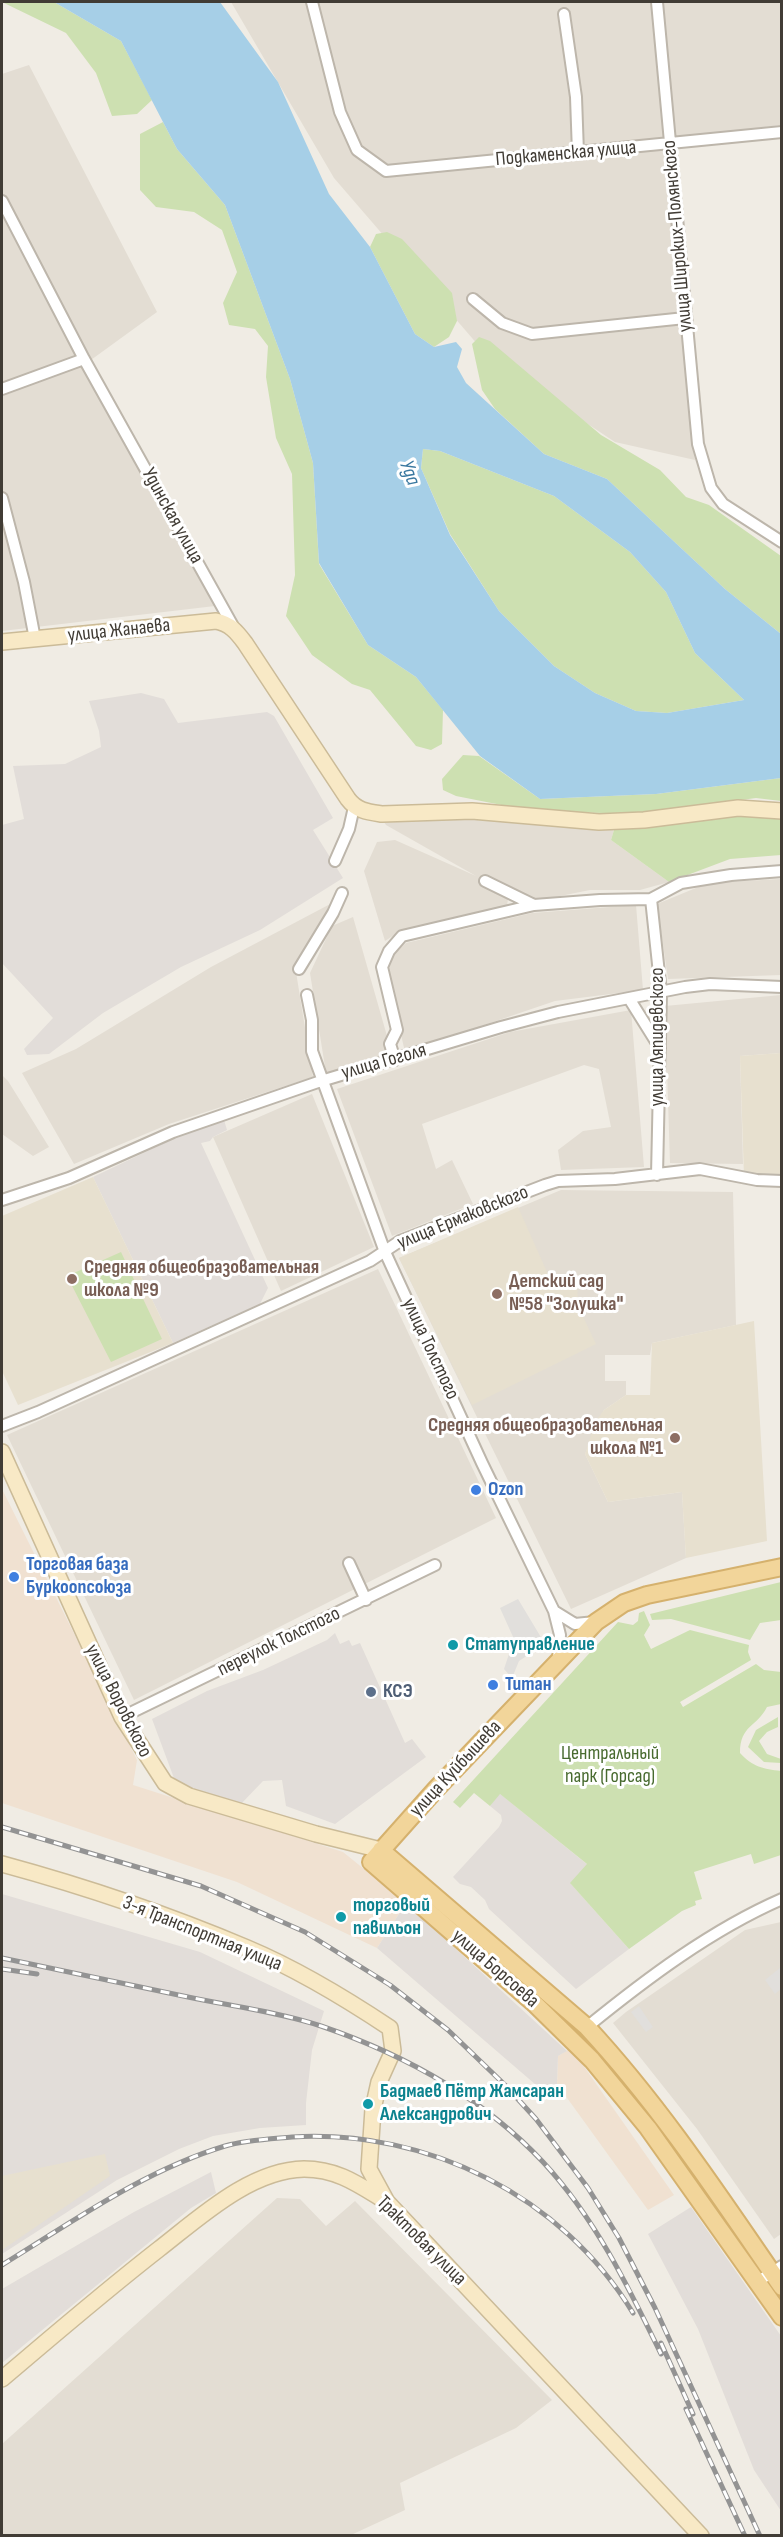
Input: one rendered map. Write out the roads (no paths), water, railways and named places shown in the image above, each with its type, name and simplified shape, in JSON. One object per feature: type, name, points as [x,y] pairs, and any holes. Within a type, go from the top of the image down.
[{"type":"main road","name":"улица Куйбышева","points":[[376,1856],[558,1660],[596,1622],[624,1602],[647,1595],[782,1567]]},
{"type":"main road","name":"улица Борсоева","points":[[376,1856],[587,2027],[632,2078],[665,2118],[770,2273],[782,2317]]},
{"type":"main road","name":"улица Борсоева","points":[[376,1856],[592,2060],[782,2287]]},
{"type":"street","name":"Подкаменская улица","points":[[312,2],[340,112],[357,150],[386,171],[669,145],[782,132]]},
{"type":"street","name":"улица Широких-Полянского","points":[[657,2],[698,444],[711,488],[723,504],[782,542]]},
{"type":"street","points":[[564,14],[576,97],[578,153]]},
{"type":"street","name":"Удинская улица","points":[[2,201],[84,359],[234,628],[361,810]]},
{"type":"street","points":[[473,299],[502,323],[532,334],[685,318]]},
{"type":"street","points":[[2,389],[84,359]]},
{"type":"street","points":[[2,498],[24,582],[35,639]]},
{"type":"street","name":"улица Жанаева","points":[[2,642],[216,621],[234,628]]},
{"type":"street","points":[[335,861],[349,829],[361,810],[382,814],[472,811],[599,822],[644,820],[738,808],[782,811]]},
{"type":"street","points":[[395,1060],[390,1044],[397,1030],[382,967],[388,951],[402,936],[534,905],[651,899],[681,883],[731,874],[782,871]]},
{"type":"street","points":[[484,881],[534,905]]},
{"type":"street","points":[[299,969],[342,893]]},
{"type":"street","name":"улица Ляпидевского","points":[[651,899],[661,992],[657,1175]]},
{"type":"street","name":"улица Гоголя","points":[[2,1200],[69,1178],[173,1132],[321,1081],[558,1012],[710,984],[782,987]]},
{"type":"street","name":"улица Толстого","points":[[307,995],[312,1020],[312,1051],[321,1081],[385,1251],[482,1463],[554,1611],[560,1635],[558,1660]]},
{"type":"street","points":[[630,1000],[660,1049]]},
{"type":"street","name":"улица Ермаковского","points":[[2,1426],[38,1412],[361,1265],[400,1241],[558,1181],[615,1179],[700,1169],[757,1180],[782,1181]]},
{"type":"street","name":"улица Воровского","points":[[2,1452],[122,1717],[158,1775],[174,1790],[334,1838],[376,1856]]},
{"type":"street","points":[[349,1563],[366,1600]]},
{"type":"street","name":"переулок Толстого","points":[[122,1717],[435,1565]]},
{"type":"street","points":[[554,1611],[575,1624],[596,1622]]},
{"type":"street","name":"3-я Транспортная улица","points":[[2,1864],[68,1882],[248,1948],[341,1996],[390,2028],[393,2051],[380,2082],[373,2109],[369,2169],[387,2202]]},
{"type":"street","points":[[587,2027],[693,1948],[746,1916],[782,1899]]},
{"type":"street","name":"Трактовая улица","points":[[2,2379],[111,2286],[220,2202],[257,2181],[279,2172],[304,2169],[339,2173],[387,2202],[701,2535]]},
{"type":"water","name":"Уда","points":[[54,2],[220,2],[278,82],[329,194],[370,247],[415,334],[434,347],[456,342],[462,349],[457,367],[466,383],[544,454],[607,479],[725,589],[781,634],[781,778],[656,794],[540,799],[480,756],[416,677],[368,645],[319,563],[313,463],[290,379],[225,205],[177,149],[121,41]],"holes":[[[423,449],[440,451],[554,496],[630,552],[666,592],[695,653],[744,700],[667,713],[636,711],[595,693],[554,666],[499,611],[450,535],[421,468]]]},
{"type":"railway","points":[[2,1827],[201,1886],[305,1932],[390,1985],[448,2030],[505,2085],[536,2119],[588,2188],[619,2238],[655,2308],[760,2536]]},
{"type":"railway","points":[[2,1958],[305,2021],[382,2050],[440,2081],[468,2098],[520,2139],[562,2184],[579,2206],[609,2254],[661,2354]]},
{"type":"railway","points":[[2,1969],[37,1974]]},
{"type":"railway","points":[[2,2265],[110,2198],[195,2156],[250,2141],[292,2137],[343,2137],[393,2145],[441,2158],[487,2178],[530,2204],[569,2235],[604,2272],[633,2313]]},
{"type":"railway","points":[[661,2343],[693,2414]]},
{"type":"railway","points":[[686,2409],[745,2536]]},
{"type":"place","name":"Средняя общеобразовательная школа №9","points":[[72,1279]]},
{"type":"place","name":"Детский сад №58 \"Золушка\"","points":[[497,1294]]},
{"type":"place","name":"Средняя общеобразовательная школа №1","points":[[675,1438]]},
{"type":"place","name":"Ozon","points":[[476,1490]]},
{"type":"place","name":"Торговая база Буркоопсоюза","points":[[14,1577]]},
{"type":"place","name":"Статуправление","points":[[453,1645]]},
{"type":"place","name":"Титан","points":[[493,1685]]},
{"type":"place","name":"КСЭ","points":[[371,1692]]},
{"type":"place","name":"торговый павильон","points":[[341,1917]]},
{"type":"place","name":"Бадмаев Пётр Жамсаран Александрович","points":[[368,2104]]},
{"type":"park label","name":"Центральный парк (Горсад)","points":[[610,1766]]}]
